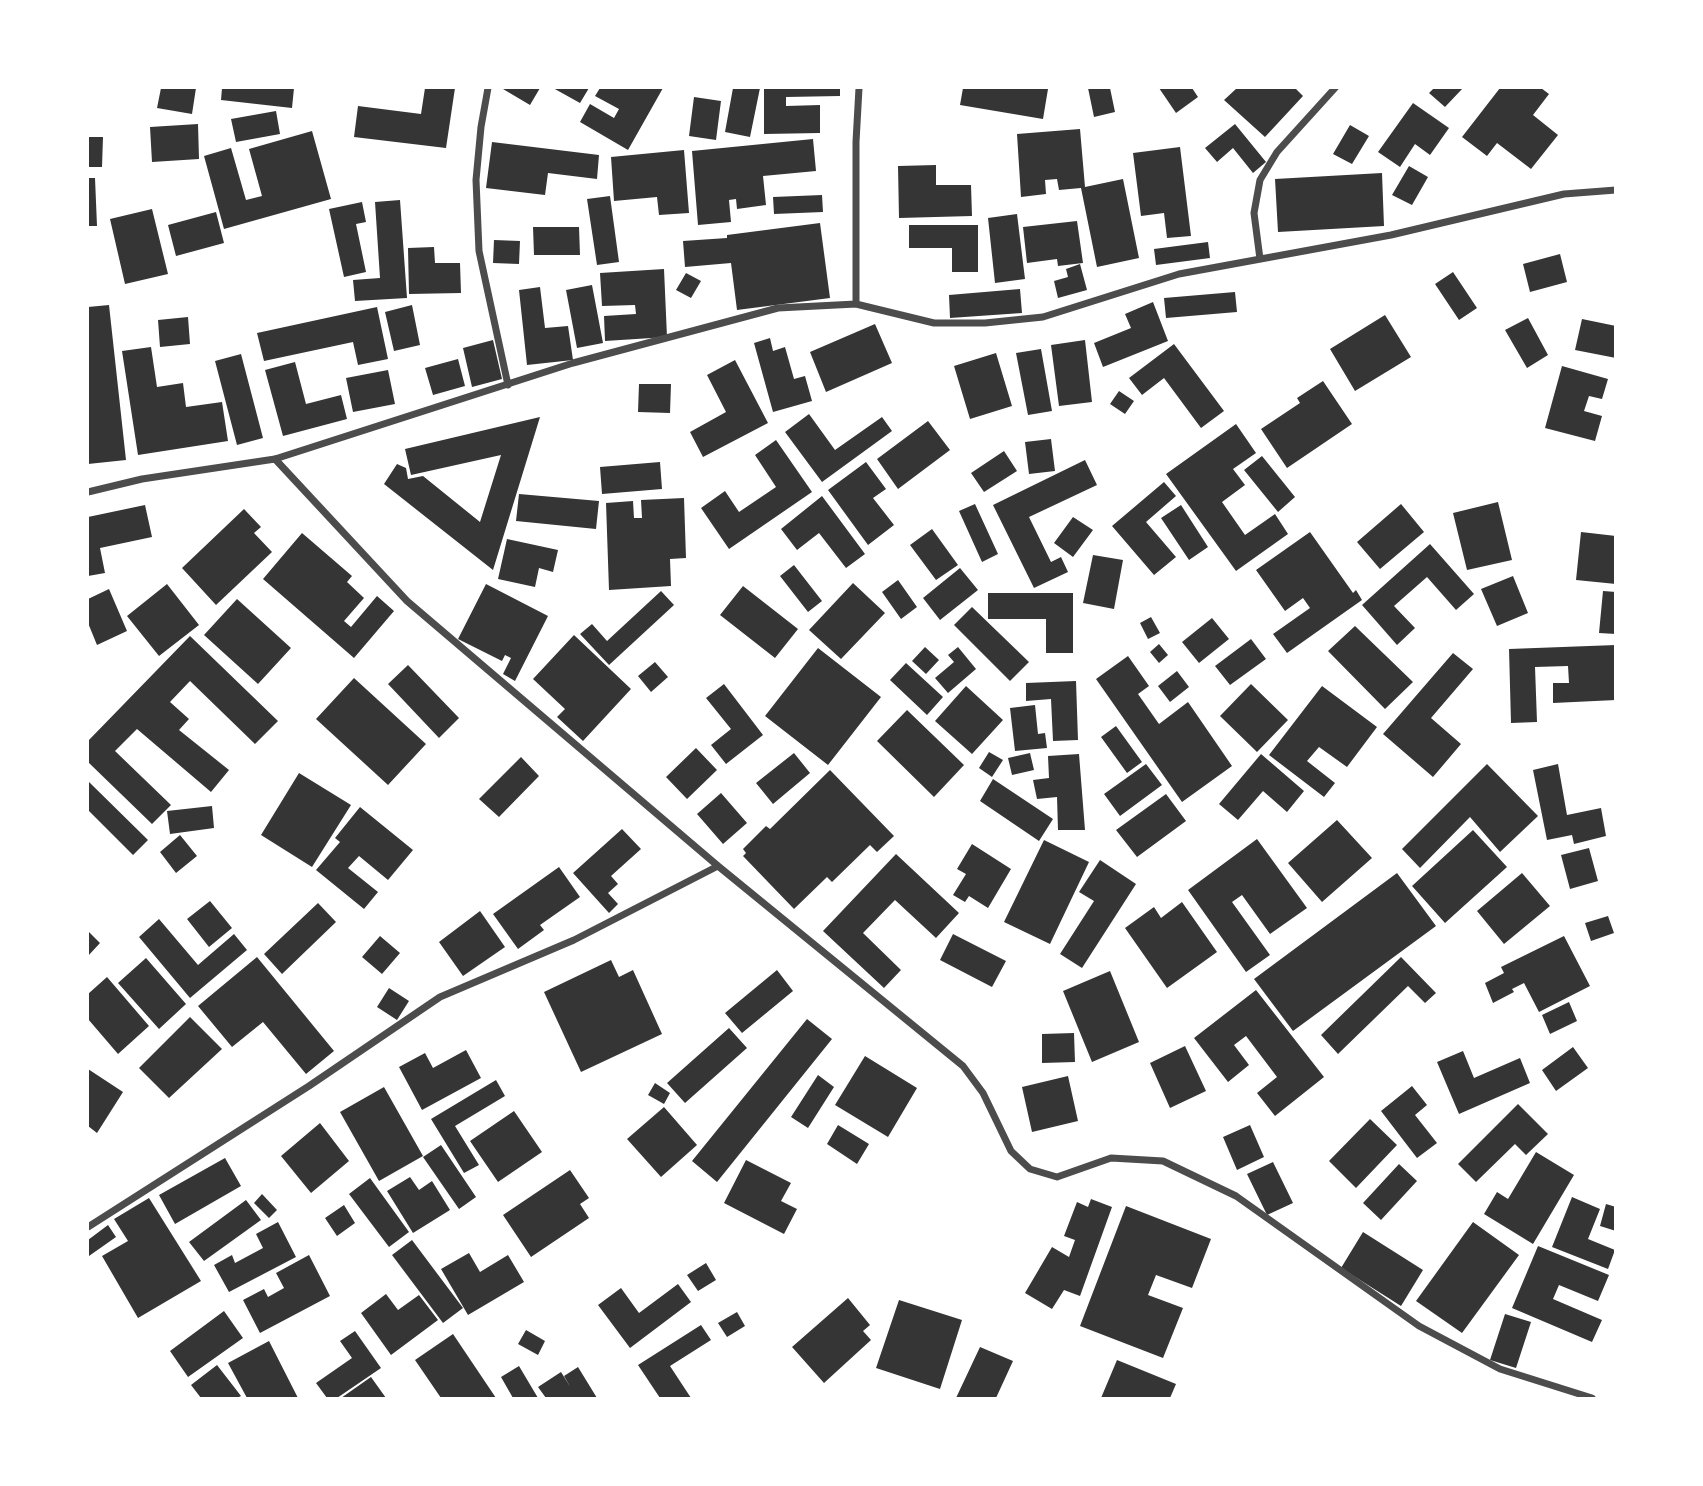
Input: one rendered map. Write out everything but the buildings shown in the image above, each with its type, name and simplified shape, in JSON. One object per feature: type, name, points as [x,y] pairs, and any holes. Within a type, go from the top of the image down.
[{"type":"street","points":[[488,88],[476,180],[479,251],[508,385]]},
{"type":"street","points":[[856,304],[856,142],[859,88]]},
{"type":"street","points":[[1260,259],[1254,213],[1260,180],[1277,152],[1335,88]]},
{"type":"street","points":[[88,492],[142,479],[275,459],[573,363],[778,308],[856,304],[934,323],[985,323],[1043,317],[1179,274],[1391,235],[1564,194],[1615,190]]},
{"type":"street","points":[[275,459],[407,601],[718,866],[963,1066],[983,1093],[1012,1151],[1030,1169],[1057,1177],[1111,1158],[1163,1160],[1236,1196],[1419,1326],[1500,1369],[1592,1398]]},
{"type":"street","points":[[88,1227],[309,1086],[440,997],[574,940],[718,866]]}]
